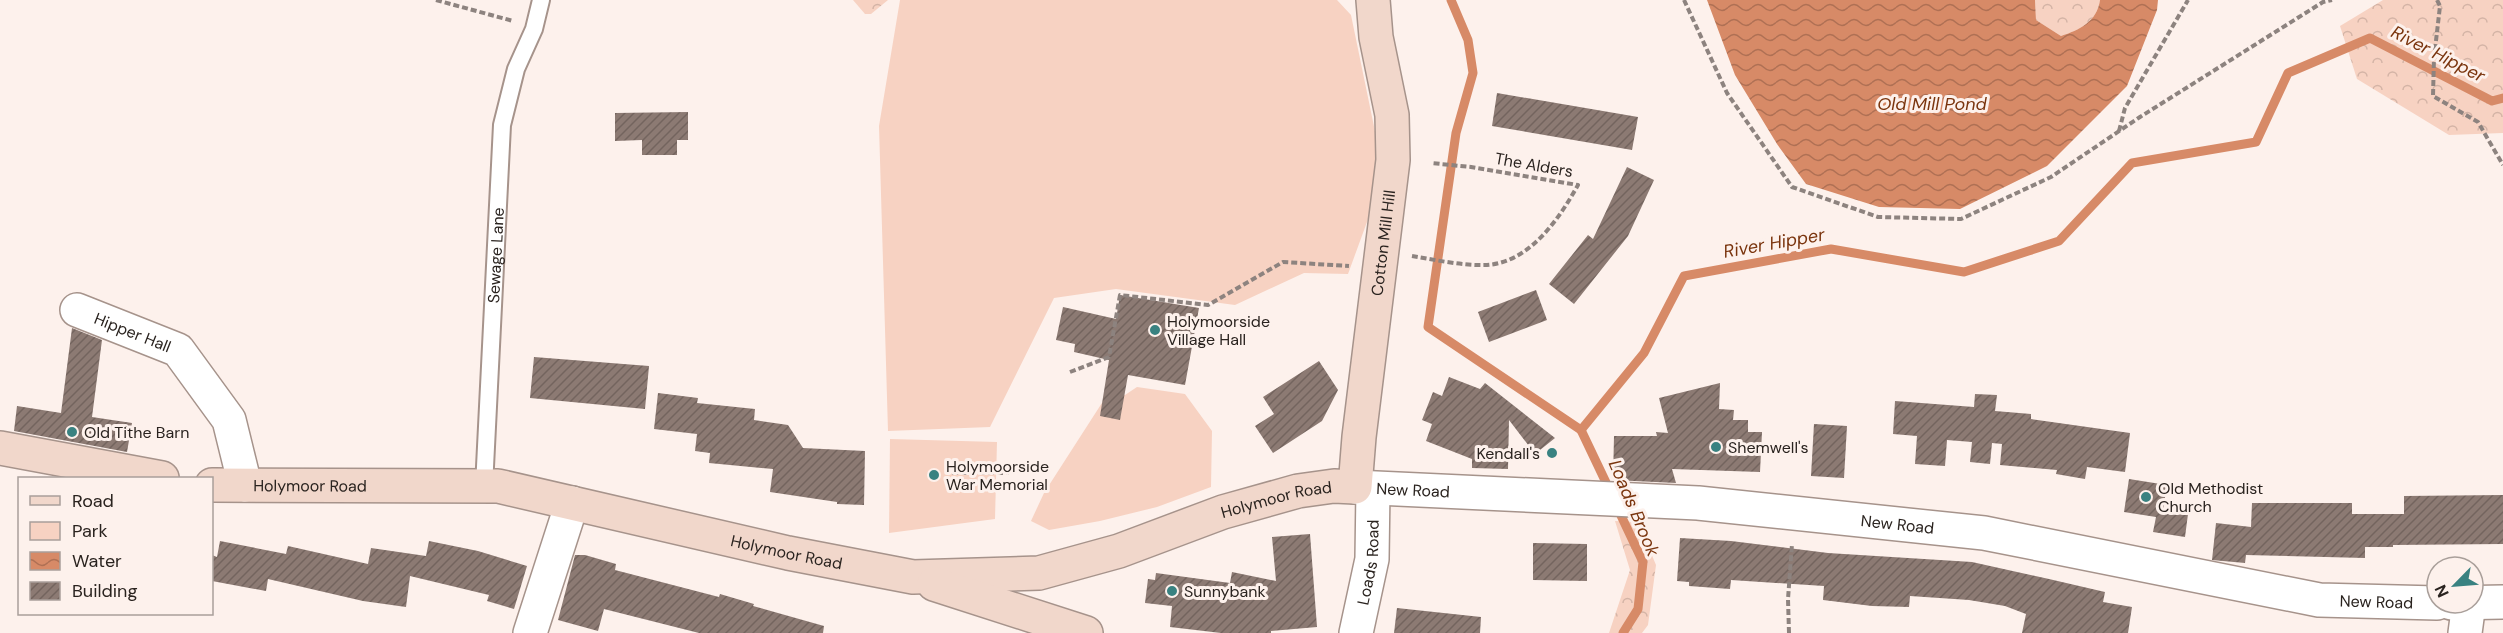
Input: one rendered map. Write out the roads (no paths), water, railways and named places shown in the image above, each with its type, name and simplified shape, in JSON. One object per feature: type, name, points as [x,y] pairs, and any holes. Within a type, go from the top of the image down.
[{"type":"street","name":"Cotton Mill Hill","points":[[1364,488],[1380,268],[1393,160],[1392,115],[1376,37],[1373,0]]},
{"type":"street","name":"Hipper Hall","points":[[77,310],[178,350],[229,420],[245,485]]},
{"type":"street","points":[[0,448],[157,477]]},
{"type":"street","name":"Holymoor Road","points":[[213,485],[498,486],[788,553],[913,577],[1039,573],[1119,551],[1222,512],[1298,491],[1334,486],[1364,488]]},
{"type":"street","name":"New Road","points":[[1364,488],[1698,503],[1984,533],[2319,600],[2425,603]]},
{"type":"street","name":"Loads Road","points":[[1356,633],[1372,559],[1364,488]]},
{"type":"street","points":[[530,633],[572,503]]},
{"type":"street","points":[[913,577],[1086,633]]},
{"type":"street","points":[[2485,603],[2503,602]]},
{"type":"street","points":[[2465,633],[2467,615]]},
{"type":"lane","name":"Sewage Lane","points":[[484,487],[502,125],[516,69],[534,28],[542,0]]},
{"type":"water","name":"Old Mill Pond","points":[[1707,0],[2035,0],[2036,20],[2061,36],[2086,24],[2095,14],[2100,0],[2158,0],[2157,10],[2127,86],[2047,166],[1960,209],[1879,207],[1806,184],[1777,144],[1735,75]]},
{"type":"waterway","name":"River Hipper","points":[[1451,0],[1468,40],[1473,73],[1456,133],[1428,327],[1581,430],[1644,353],[1684,276],[1831,249],[1964,272],[2059,241],[2132,163],[2256,142],[2288,73],[2370,38],[2492,101],[2503,98]]},
{"type":"waterway","name":"Loads Brook","points":[[1581,430],[1611,493]]},
{"type":"waterway","name":"Loads Brook","points":[[1616,505],[1643,562],[1638,609],[1623,633]]},
{"type":"place","name":"Holymoorside Village Hall","points":[[1155,330]]},
{"type":"place","name":"Old Tithe Barn","points":[[72,432]]},
{"type":"place","name":"Shemwell's","points":[[1716,447]]},
{"type":"place","name":"Kendall's","points":[[1552,453]]},
{"type":"place","name":"Holymoorside War Memorial","points":[[934,475]]},
{"type":"place","name":"Old Methodist Church","points":[[2146,497]]},
{"type":"place","name":"Sunnybank","points":[[1172,591]]}]
